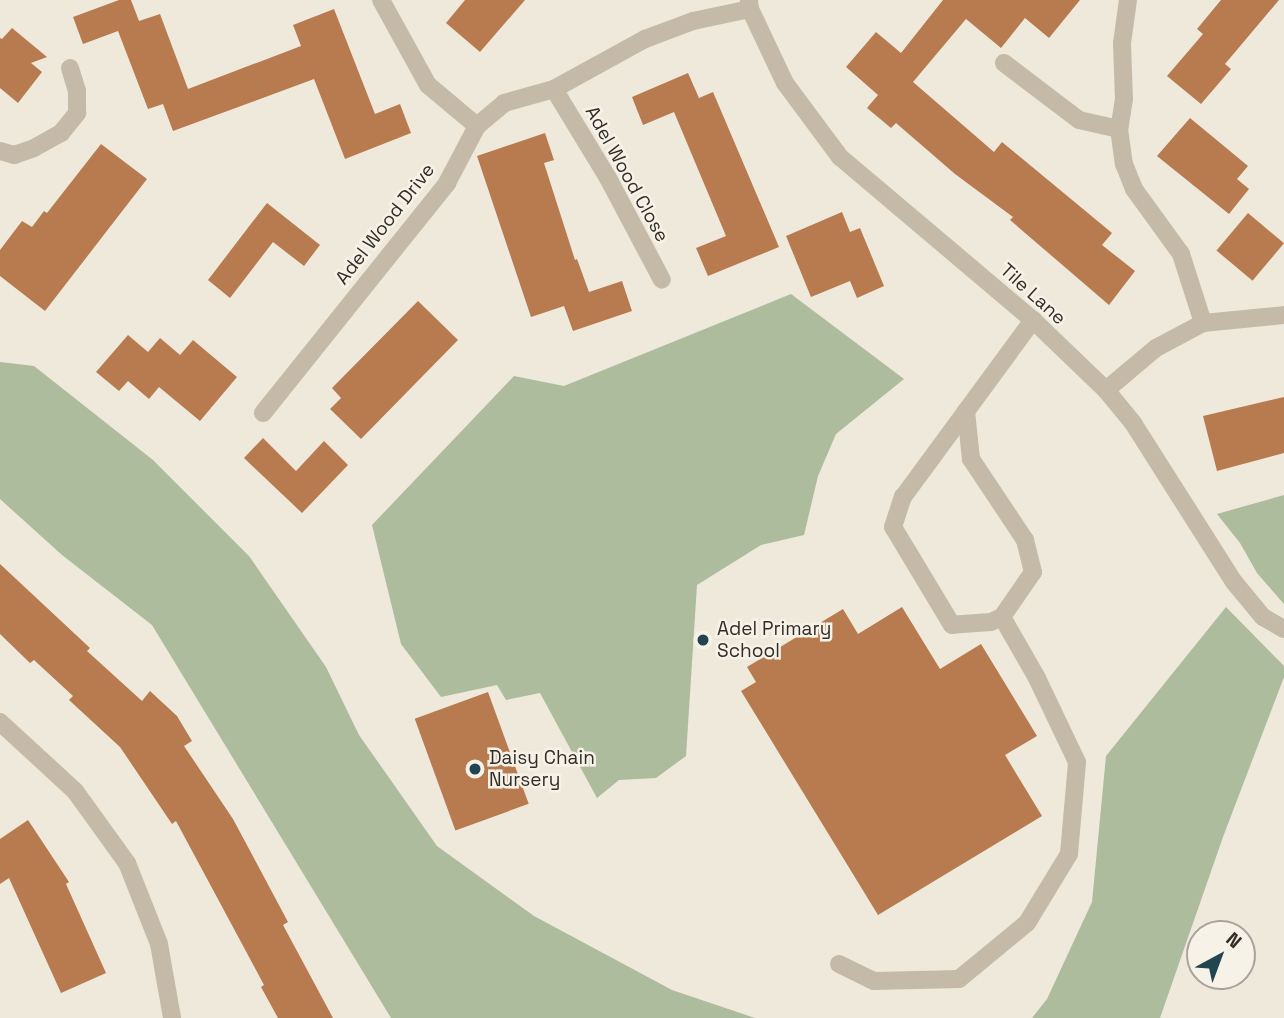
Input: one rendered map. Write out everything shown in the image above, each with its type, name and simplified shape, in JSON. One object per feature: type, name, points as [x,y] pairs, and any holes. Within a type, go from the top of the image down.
[{"type":"street","points":[[381,0],[428,85],[477,126]]},
{"type":"street","points":[[1128,0],[1122,43],[1124,99],[1119,130],[1124,164],[1135,188],[1181,254],[1203,323]]},
{"type":"street","name":"Adel Wood Drive","points":[[263,413],[447,183],[477,126],[504,103],[554,89],[645,39],[693,21],[749,5]]},
{"type":"street","name":"Tile Lane","points":[[749,5],[785,83],[841,157],[1033,320],[1107,390],[1133,423],[1234,582],[1263,617],[1284,629]]},
{"type":"street","points":[[1004,63],[1079,120],[1119,130]]},
{"type":"street","points":[[0,151],[14,155],[34,148],[61,133],[78,113],[77,92],[70,68]]},
{"type":"street","name":"Adel Wood Close","points":[[554,89],[608,178],[663,281]]},
{"type":"street","points":[[1107,390],[1156,348],[1203,323],[1284,315]]},
{"type":"street","points":[[966,411],[971,459],[1025,540],[1033,572],[1002,617],[991,622],[952,625],[892,527],[903,496],[1033,320]]},
{"type":"street","points":[[839,964],[874,981],[959,979],[1027,923],[1069,855],[1077,762],[1037,678],[1002,617]]},
{"type":"street","points":[[0,722],[75,791],[127,863],[159,944],[173,1018]]},
{"type":"green space","points":[[791,294],[904,379],[836,434],[818,476],[804,535],[761,545],[697,585],[686,756],[656,778],[619,780],[597,798],[540,693],[506,700],[497,685],[441,697],[401,644],[372,525],[514,376],[564,386]]},
{"type":"green space","points":[[0,362],[34,366],[153,460],[249,556],[326,667],[359,735],[437,846],[534,916],[672,990],[755,1018],[391,1018],[152,625],[62,555],[0,499]]},
{"type":"green space","points":[[1284,495],[1284,604],[1257,573],[1240,543],[1217,514]]},
{"type":"green space","points":[[1226,607],[1284,666],[1284,677],[1194,920],[1186,920],[1186,943],[1160,1018],[1032,1018],[1047,999],[1092,902],[1106,756]]},
{"type":"building","points":[[119,0],[131,0],[139,21],[160,14],[188,89],[301,46],[293,25],[334,9],[375,114],[400,104],[411,133],[345,159],[314,79],[173,131],[163,104],[148,109],[118,31],[83,44],[73,17]]},
{"type":"building","points":[[465,0],[525,0],[480,52],[446,23]]},
{"type":"building","points":[[943,0],[1080,0],[1049,38],[1025,18],[1001,48],[966,19],[913,82],[994,152],[1002,142],[1112,233],[1102,245],[1135,271],[1109,305],[1010,220],[1013,217],[955,174],[896,123],[891,128],[867,108],[878,95],[846,67],[876,32],[901,53]]},
{"type":"building","points":[[1221,0],[1279,0],[1225,64],[1231,69],[1201,104],[1167,76],[1203,34],[1197,29]]},
{"type":"building","points":[[12,28],[47,57],[31,63],[42,72],[18,103],[0,88],[0,38]]},
{"type":"building","points":[[688,73],[699,98],[713,92],[779,247],[708,276],[696,248],[726,236],[674,112],[643,125],[632,97]]},
{"type":"building","points":[[1190,118],[1248,166],[1237,179],[1249,189],[1229,214],[1157,156]]},
{"type":"building","points":[[545,133],[554,160],[544,163],[575,260],[577,259],[589,292],[622,281],[632,311],[573,331],[564,306],[531,317],[477,156]]},
{"type":"building","points":[[101,144],[147,179],[45,311],[0,276],[0,250],[22,221],[32,227],[44,211],[47,213]]},
{"type":"building","points":[[267,203],[320,245],[304,266],[273,242],[230,298],[208,280]]},
{"type":"building","points":[[842,212],[850,232],[860,228],[884,286],[857,298],[850,281],[811,297],[786,236]]},
{"type":"building","points":[[1248,213],[1284,243],[1253,281],[1217,251]]},
{"type":"building","points":[[418,301],[458,340],[361,439],[330,409],[341,398],[332,388]]},
{"type":"building","points":[[128,335],[148,352],[160,338],[180,355],[193,340],[237,377],[200,421],[159,387],[149,399],[128,381],[119,391],[96,372]]},
{"type":"building","points":[[1284,397],[1284,453],[1217,471],[1203,416]]},
{"type":"building","points":[[263,438],[296,471],[324,441],[348,465],[302,513],[244,458]]},
{"type":"building","points":[[0,564],[90,648],[87,651],[142,701],[150,691],[177,716],[192,741],[184,746],[233,819],[288,922],[283,925],[333,1018],[278,1018],[261,987],[264,985],[176,821],[172,824],[120,747],[69,700],[73,696],[34,660],[30,663],[0,634]]},
{"type":"building","points":[[902,607],[940,669],[981,644],[1037,736],[1005,755],[1042,816],[878,915],[741,691],[756,682],[747,667],[843,609],[858,634]]},
{"type":"building","name":"Daisy Chain Nursery","points":[[488,692],[529,804],[455,831],[415,719]]},
{"type":"building","points":[[28,820],[69,882],[66,884],[106,973],[61,993],[9,878],[0,884],[0,839]]},
{"type":"place","name":"Adel Primary School","points":[[703,640]]},
{"type":"place","name":"Daisy Chain Nursery","points":[[475,769]]}]
